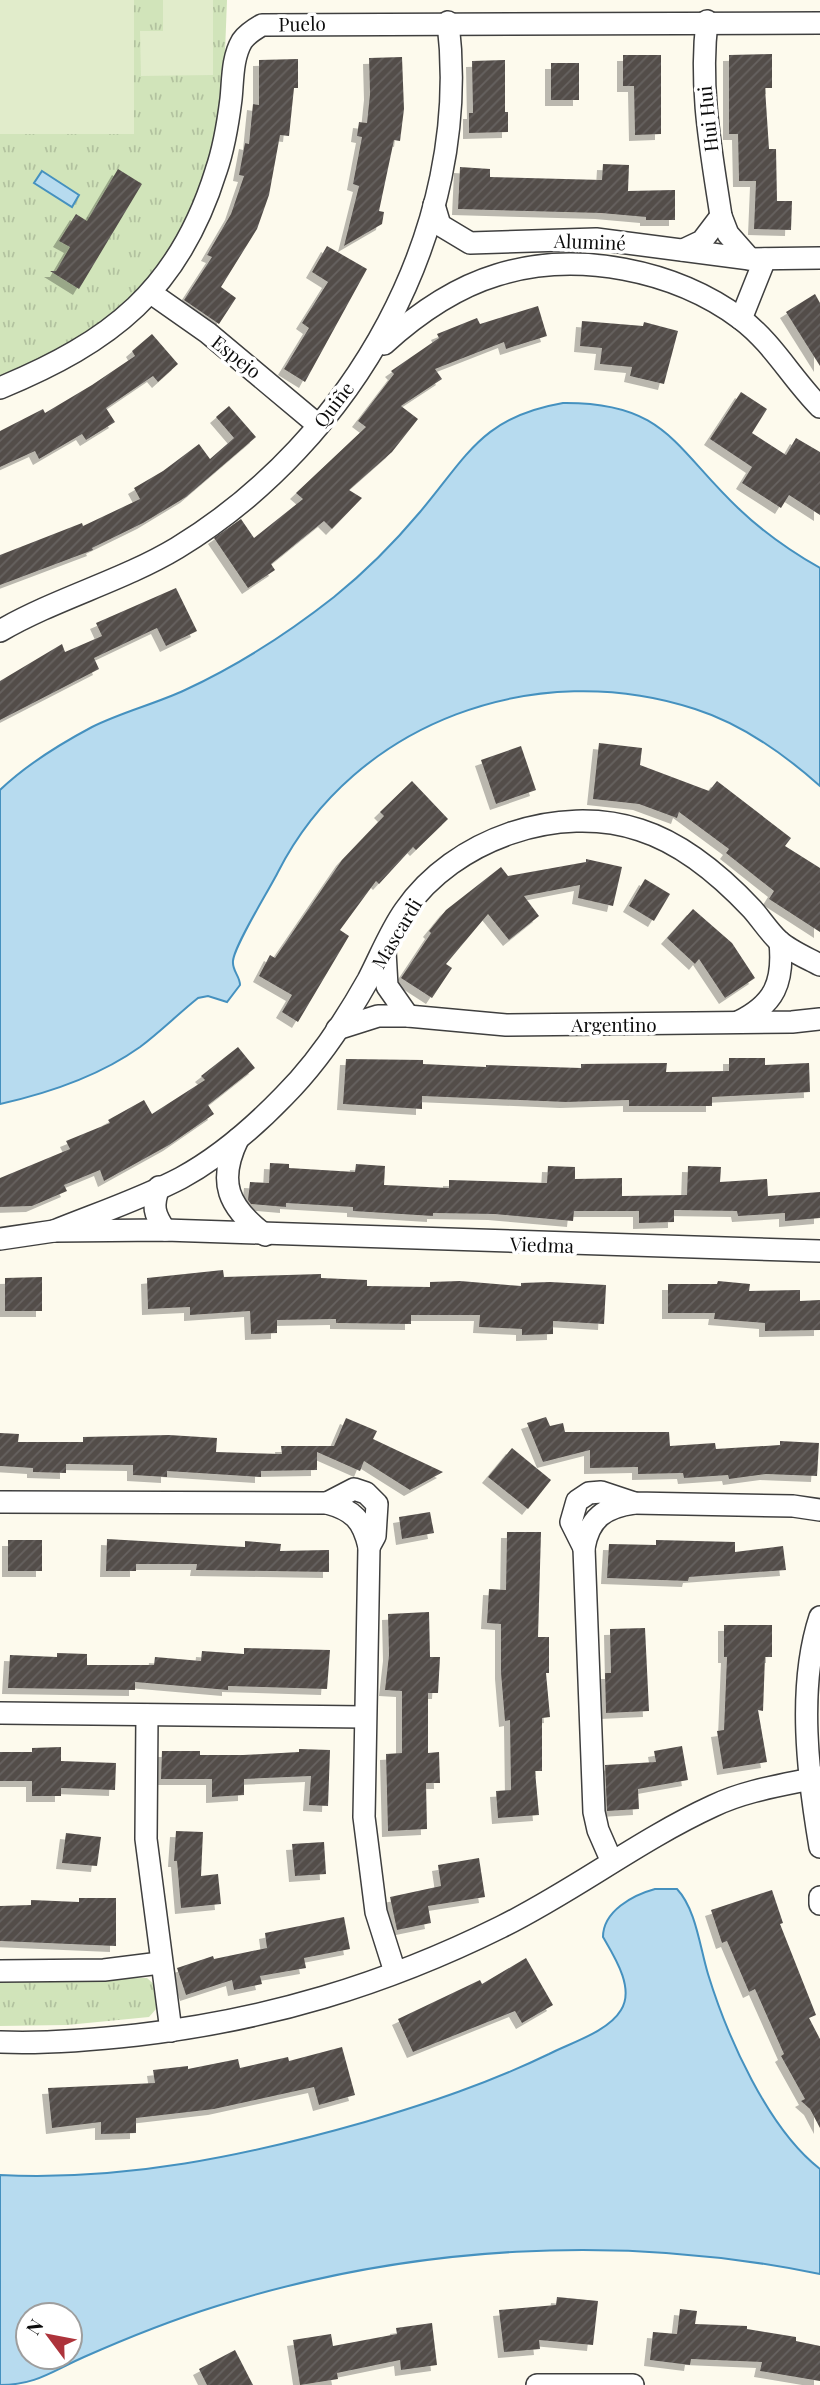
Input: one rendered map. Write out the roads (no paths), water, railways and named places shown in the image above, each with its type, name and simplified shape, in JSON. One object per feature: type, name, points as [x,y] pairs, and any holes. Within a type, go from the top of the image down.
[{"type":"street","name":"Puelo","points":[[0,388],[68,358],[114,328],[151,293],[183,246],[203,208],[225,133],[237,54],[250,32],[262,25],[707,21],[820,23]]},
{"type":"street","name":"Hui Hui","points":[[707,21],[702,74],[705,115],[721,216]]},
{"type":"street","name":"Quiñe","points":[[0,631],[38,608],[136,569],[208,528],[272,474],[318,425],[361,367],[410,281],[434,205],[451,113],[452,52],[449,22]]},
{"type":"street","points":[[434,205],[440,225],[470,243]]},
{"type":"street","points":[[683,250],[702,241],[721,216]]},
{"type":"street","points":[[721,216],[728,234],[757,259],[741,319]]},
{"type":"street","name":"Aluminé","points":[[417,260],[444,247],[470,243],[596,239],[757,259],[820,258]]},
{"type":"street","points":[[361,367],[409,321],[474,283],[515,270],[551,265],[598,267],[641,273],[671,282],[706,297],[741,319],[759,334],[820,407]]},
{"type":"street","points":[[410,281],[419,295],[428,300],[442,300]]},
{"type":"street","name":"Espejo","points":[[151,293],[227,348],[318,425]]},
{"type":"street","name":"Mascardi","points":[[198,1167],[239,1137],[284,1097],[314,1063],[337,1030],[404,911],[421,891],[475,849],[499,837],[550,823],[589,820],[641,830],[696,859],[752,910],[780,942]]},
{"type":"street","points":[[780,942],[820,965]]},
{"type":"street","points":[[735,1023],[759,1012],[773,996],[782,963],[780,942]]},
{"type":"street","points":[[385,947],[384,972],[387,986],[408,1016]]},
{"type":"street","name":"Argentino","points":[[337,1030],[378,1016],[408,1016],[426,1020],[506,1025],[735,1023],[820,1019]]},
{"type":"street","points":[[0,1239],[54,1231],[210,1232],[224,1226],[230,1218],[229,1158],[239,1137]]},
{"type":"street","points":[[54,1231],[159,1187],[198,1167],[221,1170],[228,1179]]},
{"type":"street","points":[[159,1187],[154,1202],[155,1216],[165,1230]]},
{"type":"street","points":[[231,1202],[248,1222],[265,1235]]},
{"type":"street","name":"Viedma","points":[[210,1232],[820,1251]]},
{"type":"street","points":[[612,1862],[598,1830],[594,1812],[584,1548],[571,1522],[577,1501],[589,1493],[601,1492],[634,1503],[819,1509]]},
{"type":"street","points":[[0,1502],[327,1503],[356,1515],[365,1530],[369,1547],[364,1818],[376,1912],[395,1972]]},
{"type":"street","points":[[820,1617],[813,1639],[809,1674],[820,1847]]},
{"type":"street","points":[[0,1713],[365,1717]]},
{"type":"street","points":[[147,1715],[146,1839],[160,1963],[171,2031]]},
{"type":"street","points":[[0,2042],[60,2042],[171,2031],[282,2011],[395,1972],[501,1927],[567,1892],[612,1862],[714,1805],[743,1794],[815,1779]]},
{"type":"street","points":[[820,1897],[820,1904]]},
{"type":"street","points":[[0,1971],[104,1970],[160,1963]]},
{"type":"street","points":[[537,2385],[633,2385]]},
{"type":"water","points":[[42,171],[79,195],[72,207],[34,183]]},
{"type":"water","points":[[563,403],[624,410],[665,432],[757,525],[820,568],[820,786],[777,751],[729,723],[695,709],[635,695],[574,691],[514,698],[456,714],[402,740],[353,776],[312,820],[278,872],[239,943],[233,965],[240,985],[227,1002],[208,996],[198,998],[124,1058],[55,1089],[0,1104],[0,790],[32,764],[80,734],[205,680],[298,624],[357,578],[379,557],[479,441],[513,418]]},
{"type":"water","points":[[655,1889],[677,1889],[689,1907],[716,1999],[752,2080],[783,2130],[820,2169],[820,2274],[745,2261],[669,2253],[593,2250],[441,2258],[290,2285],[183,2317],[84,2357],[84,2301],[14,2301],[14,2371],[55,2371],[24,2383],[0,2385],[0,2175],[47,2176],[139,2170],[230,2155],[389,2115],[504,2074],[598,2031],[621,2010],[626,1992],[624,1982],[603,1937],[608,1919],[629,1900]]}]
